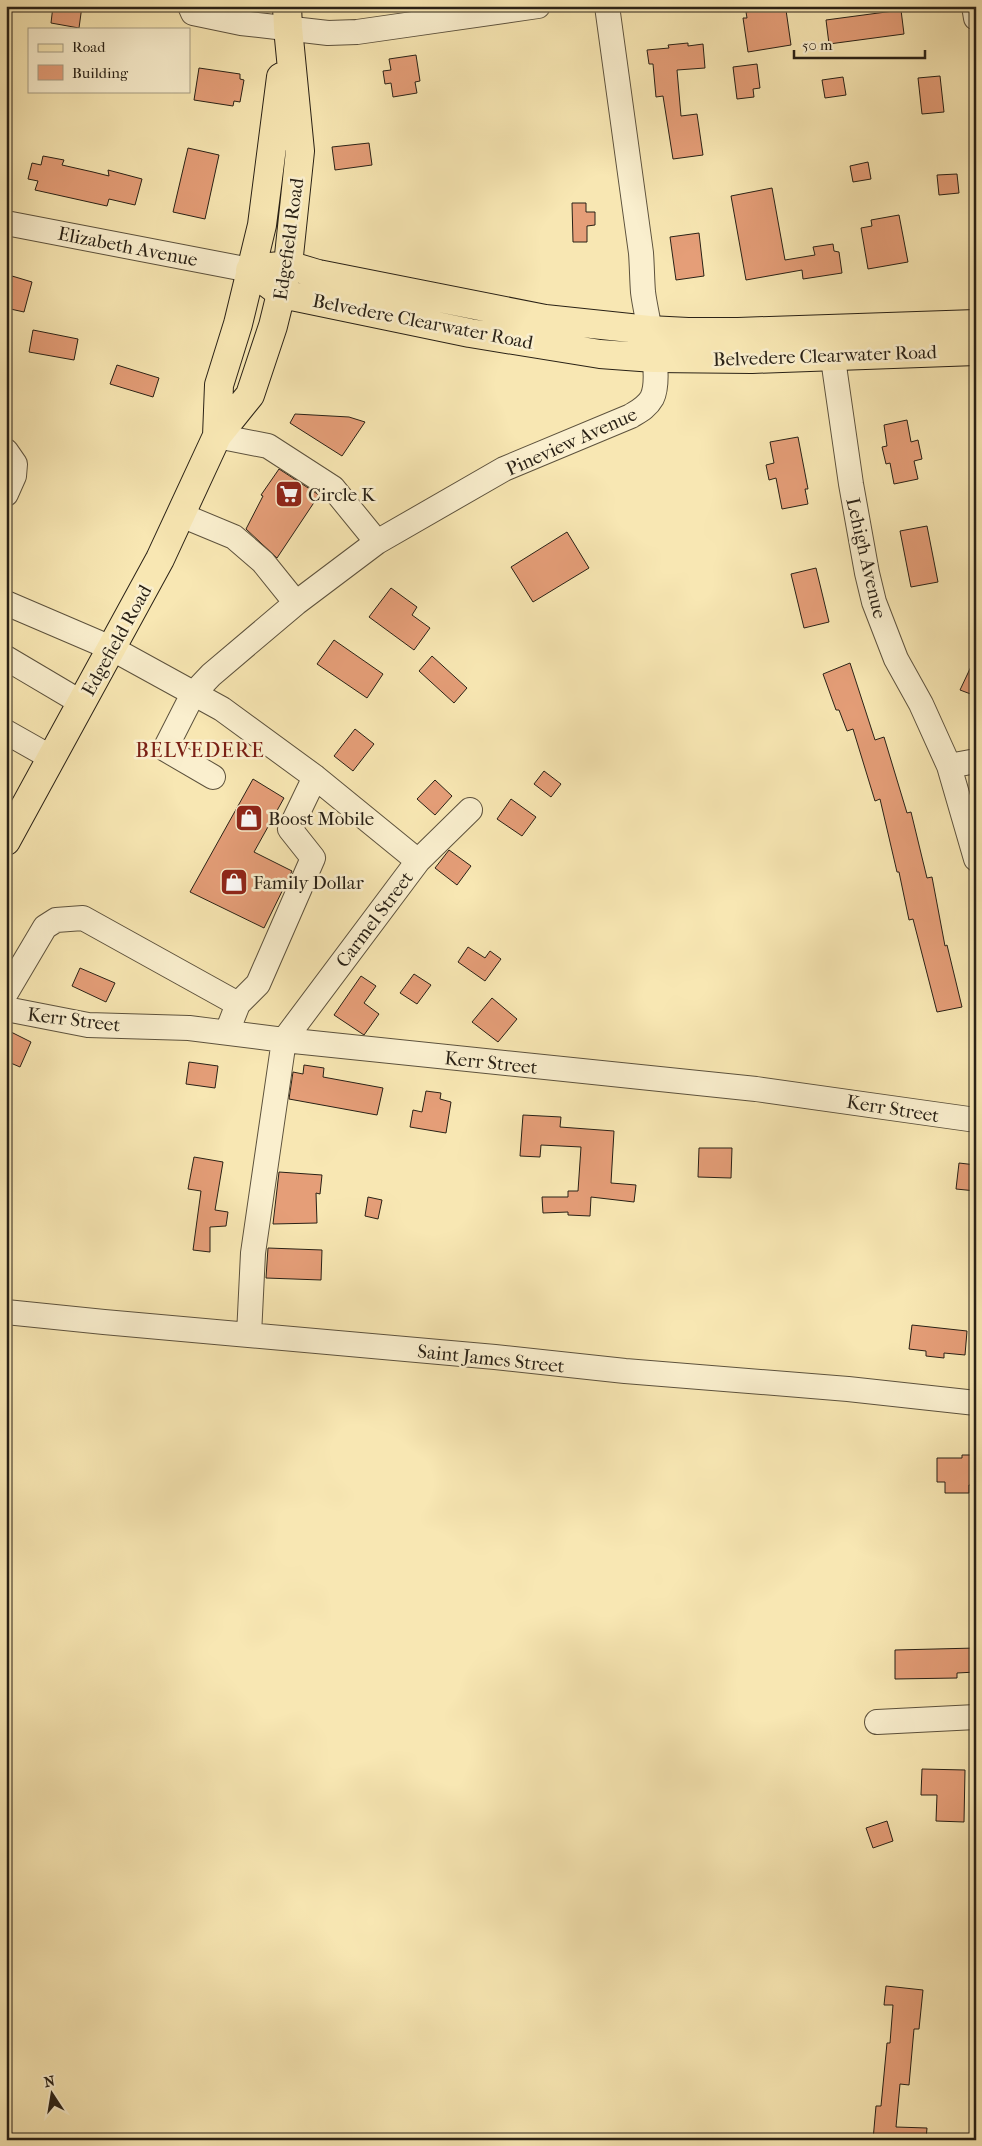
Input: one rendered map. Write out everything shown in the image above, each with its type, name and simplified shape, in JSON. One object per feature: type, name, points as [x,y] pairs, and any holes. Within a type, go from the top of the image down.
[{"type":"main road","name":"Edgefield Road","points":[[6,841],[160,559],[217,436],[250,396],[282,294],[288,265],[300,151],[288,17]]},
{"type":"main road","name":"Edgefield Road","points":[[217,436],[219,385],[238,324],[262,225],[288,17]]},
{"type":"main road","name":"Belvedere Clearwater Road","points":[[250,270],[288,265],[318,274],[545,319],[648,330],[688,332],[976,324]]},
{"type":"main road","name":"Belvedere Clearwater Road","points":[[250,270],[282,294],[517,341],[600,354],[654,358],[831,358],[976,351]]},
{"type":"street","points":[[190,6],[193,13],[241,23],[288,17],[328,33],[344,33],[538,6]]},
{"type":"street","name":"Pineview Avenue","points":[[213,777],[166,749],[193,694],[211,675],[296,603],[376,542],[504,470],[631,416],[645,408],[652,398],[655,381],[654,358],[648,330],[641,253],[607,6]]},
{"type":"street","points":[[974,6],[976,18]]},
{"type":"street","name":"Elizabeth Avenue","points":[[6,223],[250,270]]},
{"type":"street","name":"Lehigh Avenue","points":[[829,329],[831,358],[854,504],[874,602],[896,659],[921,704],[949,766],[976,859]]},
{"type":"street","points":[[217,436],[268,446],[333,488],[376,542]]},
{"type":"street","points":[[6,451],[15,464],[14,476],[6,494]]},
{"type":"street","points":[[180,515],[234,537],[263,562],[296,603]]},
{"type":"street","name":"Carmel Street","points":[[6,603],[111,648],[222,709],[315,777],[418,861],[284,1040],[253,1253],[249,1335]]},
{"type":"street","points":[[6,658],[82,703]]},
{"type":"street","points":[[6,732],[52,758]]},
{"type":"street","points":[[949,766],[976,761]]},
{"type":"street","points":[[227,1032],[238,1004],[258,984],[314,858],[290,829],[315,777]]},
{"type":"street","points":[[418,861],[470,810]]},
{"type":"street","points":[[6,993],[44,927],[56,920],[83,918],[238,1004]]},
{"type":"street","name":"Kerr Street","points":[[6,1009],[88,1025],[189,1028],[227,1032],[284,1040],[756,1089],[976,1120]]},
{"type":"street","name":"Saint James Street","points":[[6,1312],[495,1357],[625,1372],[848,1389],[976,1403]]},
{"type":"street","points":[[877,1722],[976,1717]]},
{"type":"building","points":[[53,6],[82,6],[79,28],[51,23]]},
{"type":"building","points":[[780,6],[781,11],[786,10],[791,45],[748,52],[743,18],[747,18],[746,12]]},
{"type":"building","points":[[901,10],[904,34],[829,44],[826,20]]},
{"type":"building","points":[[688,43],[688,46],[703,44],[705,68],[677,70],[681,116],[697,114],[703,155],[673,159],[663,96],[656,97],[653,64],[649,64],[647,50],[669,48],[668,45]]},
{"type":"building","points":[[416,55],[420,81],[415,82],[417,93],[393,97],[391,83],[385,84],[383,71],[391,70],[389,59]]},
{"type":"building","points":[[757,64],[760,88],[753,89],[754,97],[737,99],[733,67]]},
{"type":"building","points":[[199,68],[240,74],[240,79],[244,80],[240,102],[234,101],[233,106],[194,100]]},
{"type":"building","points":[[940,76],[944,112],[922,114],[918,78]]},
{"type":"building","points":[[843,77],[846,95],[825,98],[822,80]]},
{"type":"building","points":[[369,143],[372,165],[335,170],[332,147]]},
{"type":"building","points":[[188,148],[219,155],[205,219],[173,212]]},
{"type":"building","points":[[43,156],[64,160],[62,165],[109,176],[108,170],[142,179],[135,205],[109,199],[107,206],[35,190],[38,181],[28,179],[32,163],[41,165]]},
{"type":"building","points":[[868,162],[871,179],[853,182],[850,166]]},
{"type":"building","points":[[957,174],[959,193],[939,195],[937,175]]},
{"type":"building","points":[[772,188],[785,260],[815,255],[813,247],[833,244],[834,251],[839,252],[842,273],[803,279],[802,270],[746,280],[731,196]]},
{"type":"building","points":[[572,203],[586,203],[586,212],[595,212],[595,225],[587,226],[587,242],[573,242]]},
{"type":"building","points":[[899,215],[908,262],[868,269],[861,228],[872,226],[871,220]]},
{"type":"building","points":[[699,233],[704,276],[676,280],[670,237]]},
{"type":"building","points":[[12,276],[32,282],[24,312],[6,308],[6,297]]},
{"type":"building","points":[[33,330],[78,339],[74,360],[29,352]]},
{"type":"building","points":[[117,365],[159,378],[153,397],[110,384]]},
{"type":"building","points":[[295,414],[349,417],[365,422],[342,456],[290,423]]},
{"type":"building","points":[[907,420],[911,442],[918,440],[922,459],[914,461],[918,479],[894,484],[890,463],[886,464],[882,447],[887,446],[884,425]]},
{"type":"building","points":[[798,437],[808,489],[805,489],[808,504],[782,509],[776,478],[769,480],[766,465],[774,463],[770,442]]},
{"type":"building","points":[[279,469],[319,495],[277,558],[246,529],[263,496],[261,495]]},
{"type":"building","points":[[927,526],[938,582],[911,587],[900,531]]},
{"type":"building","points":[[567,532],[589,568],[533,602],[511,567]]},
{"type":"building","points":[[816,568],[829,622],[804,628],[791,574]]},
{"type":"building","points":[[391,588],[417,607],[412,615],[430,628],[414,650],[369,617]]},
{"type":"building","points":[[334,640],[383,674],[367,698],[317,664]]},
{"type":"building","points":[[432,656],[467,688],[454,703],[419,671]]},
{"type":"building","points":[[976,656],[976,696],[960,690]]},
{"type":"building","points":[[850,663],[875,740],[884,737],[907,813],[911,812],[927,878],[932,877],[945,946],[947,945],[962,1007],[937,1012],[913,919],[909,920],[880,799],[875,801],[853,729],[847,731],[839,710],[836,710],[823,674]]},
{"type":"building","points":[[355,729],[374,744],[353,771],[334,756]]},
{"type":"building","points":[[544,771],[561,784],[551,797],[534,784]]},
{"type":"building","points":[[253,779],[284,798],[254,852],[292,871],[264,928],[190,892]]},
{"type":"building","points":[[435,780],[452,796],[435,815],[417,799]]},
{"type":"building","points":[[511,799],[536,817],[522,836],[497,819]]},
{"type":"building","points":[[449,850],[471,866],[457,885],[435,868]]},
{"type":"building","points":[[468,947],[485,958],[490,951],[501,959],[485,981],[458,962]]},
{"type":"building","points":[[80,968],[115,983],[106,1002],[72,986]]},
{"type":"building","points":[[414,974],[431,985],[417,1004],[400,993]]},
{"type":"building","points":[[361,976],[376,986],[364,1003],[379,1014],[364,1035],[334,1015]]},
{"type":"building","points":[[492,998],[517,1019],[498,1042],[472,1022]]},
{"type":"building","points":[[11,1032],[31,1042],[20,1067],[6,1061],[6,1042]]},
{"type":"building","points":[[189,1062],[218,1066],[215,1088],[186,1084]]},
{"type":"building","points":[[304,1065],[324,1068],[323,1077],[383,1088],[377,1115],[289,1099],[293,1072],[303,1074]]},
{"type":"building","points":[[426,1091],[441,1093],[440,1099],[451,1102],[446,1133],[410,1127],[413,1110],[422,1112]]},
{"type":"building","points":[[523,1115],[561,1117],[560,1127],[614,1131],[611,1183],[636,1185],[634,1202],[591,1197],[590,1216],[568,1215],[568,1212],[543,1213],[542,1197],[568,1197],[568,1191],[578,1191],[581,1147],[541,1145],[540,1157],[520,1156]]},
{"type":"building","points":[[699,1148],[732,1148],[731,1178],[698,1177]]},
{"type":"building","points":[[194,1157],[223,1162],[215,1210],[228,1212],[226,1226],[210,1227],[210,1252],[193,1250],[201,1191],[188,1189]]},
{"type":"building","points":[[959,1163],[976,1165],[976,1191],[956,1189]]},
{"type":"building","points":[[279,1172],[322,1175],[320,1194],[316,1193],[317,1223],[273,1224]]},
{"type":"building","points":[[368,1197],[382,1200],[378,1219],[365,1216]]},
{"type":"building","points":[[268,1248],[322,1250],[321,1280],[266,1278]]},
{"type":"building","points":[[912,1325],[967,1331],[965,1355],[944,1353],[944,1358],[926,1356],[926,1351],[909,1349]]},
{"type":"building","points":[[962,1455],[976,1455],[976,1485],[969,1485],[969,1493],[945,1493],[945,1482],[937,1482],[937,1458],[962,1458]]},
{"type":"building","points":[[976,1648],[976,1672],[957,1673],[957,1678],[895,1679],[895,1650]]},
{"type":"building","points":[[922,1769],[965,1770],[964,1822],[936,1821],[937,1795],[921,1795]]},
{"type":"building","points":[[887,1821],[893,1841],[873,1848],[866,1828]]},
{"type":"building","points":[[886,1986],[923,1990],[919,2029],[914,2029],[909,2085],[900,2084],[896,2127],[927,2128],[926,2140],[873,2140],[876,2106],[881,2106],[887,2043],[890,2043],[893,2005],[884,2005]]},
{"type":"place","name":"Circle K","points":[[289,494]]},
{"type":"place","name":"Boost Mobile","points":[[249,818]]},
{"type":"place","name":"Family Dollar","points":[[234,882]]},
{"type":"district","name":"BELVEDERE","points":[[200,750]]}]
